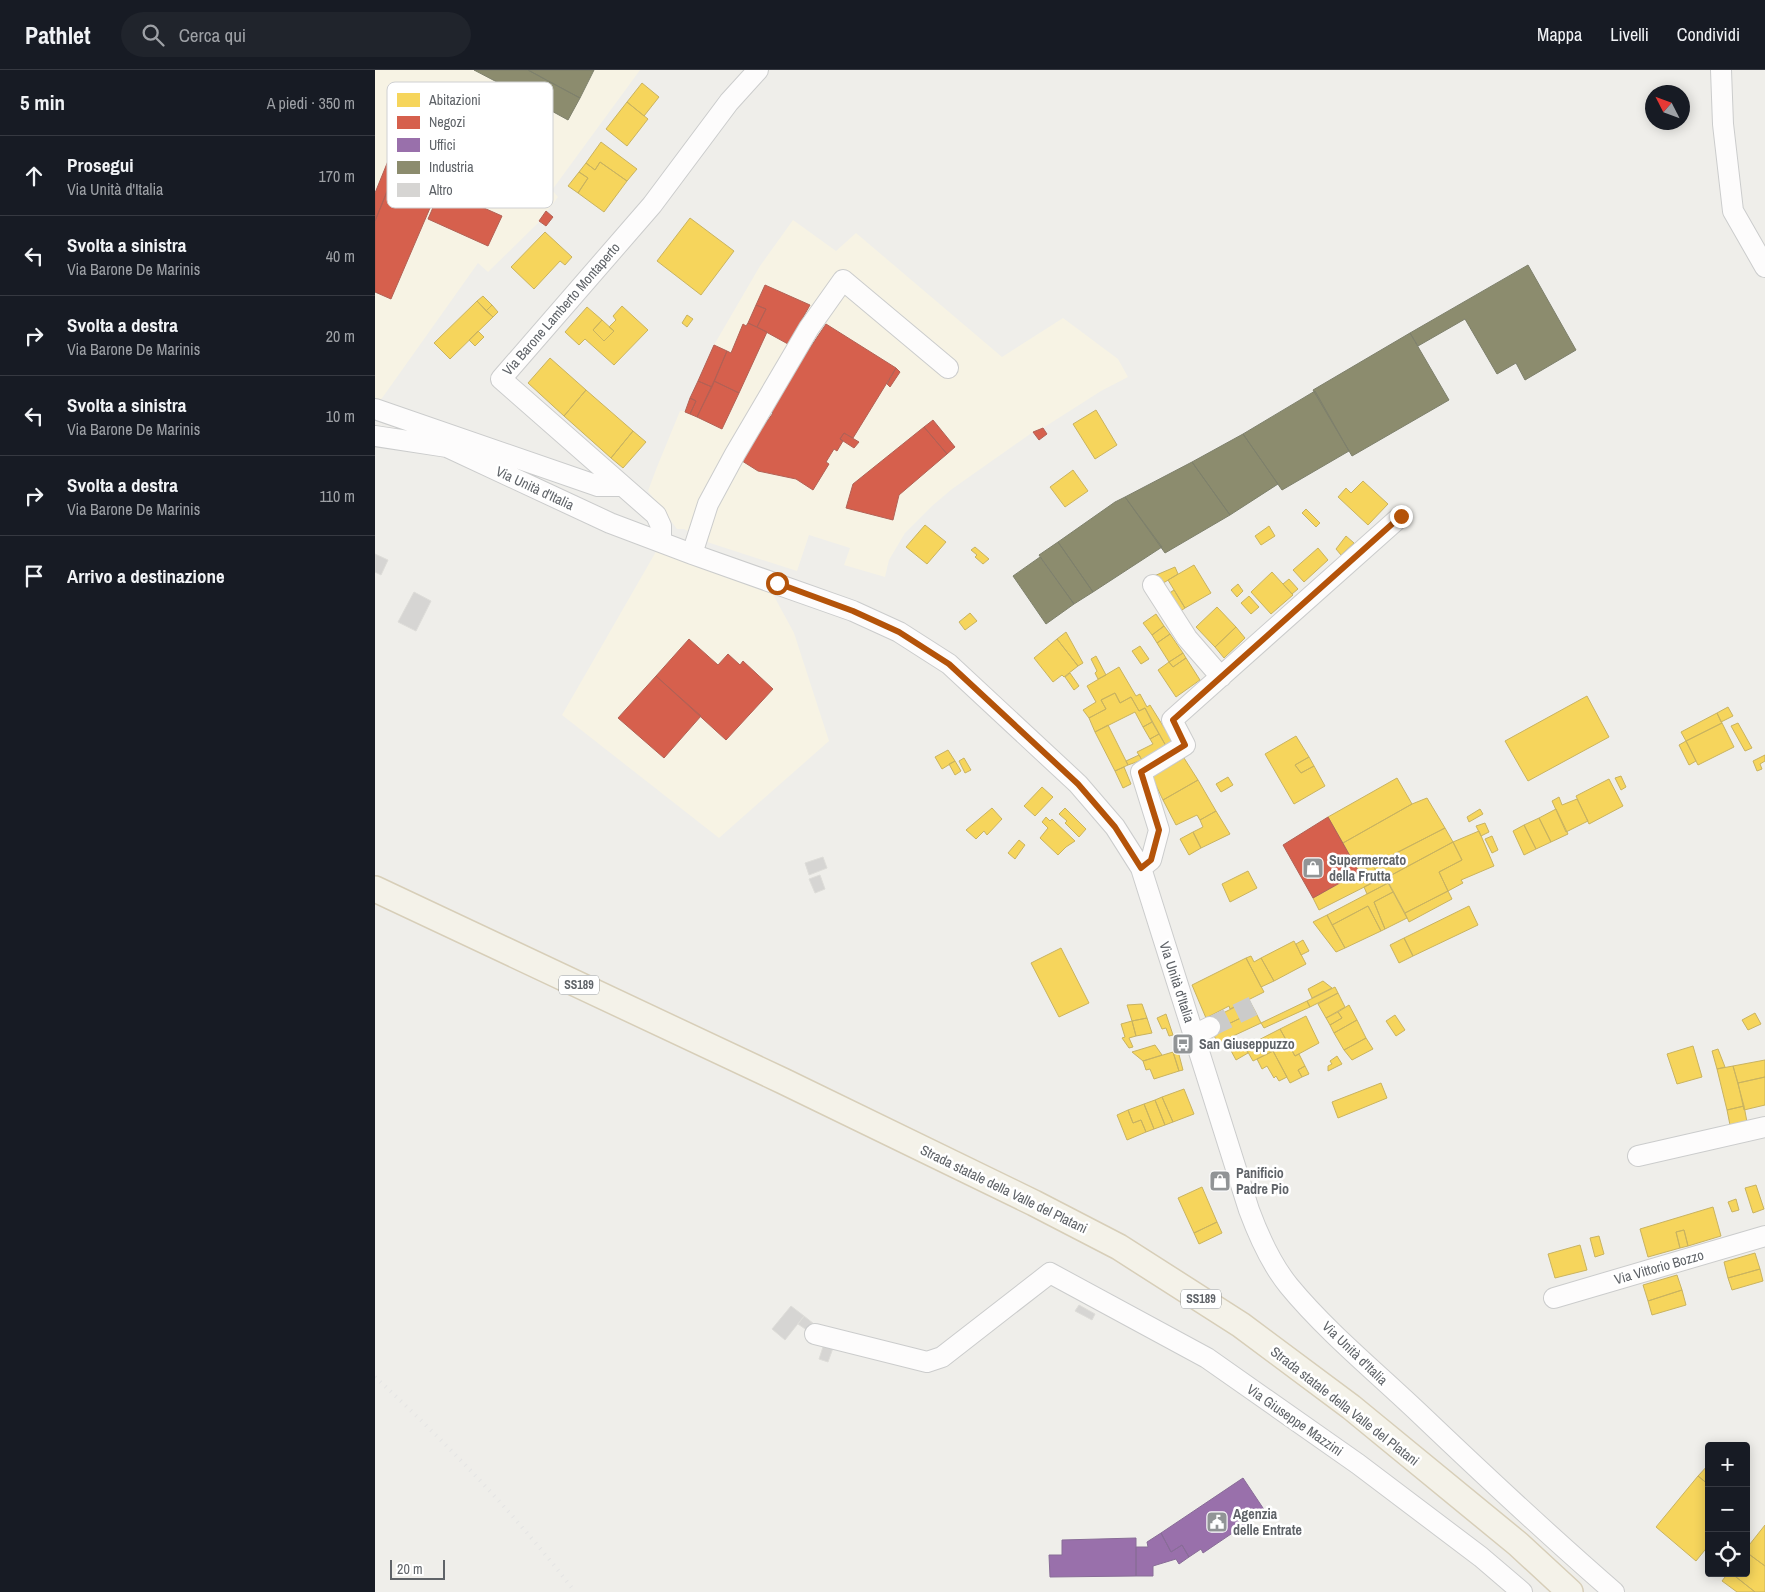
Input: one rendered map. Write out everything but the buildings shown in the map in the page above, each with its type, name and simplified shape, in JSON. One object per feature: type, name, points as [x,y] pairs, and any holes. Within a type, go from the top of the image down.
[{"type":"main road","name":"Strada statale della Valle del Platani","points":[[375,889],[783,1081],[1034,1203],[1119,1247],[1241,1325],[1351,1407],[1518,1544],[1570,1592]]},
{"type":"street","name":"Via Barone Lamberto Montaperto","points":[[661,541],[661,526],[655,515],[501,379],[652,205],[729,102],[758,70]]},
{"type":"street","points":[[1721,70],[1723,124],[1733,211],[1765,267]]},
{"type":"street","points":[[691,554],[709,504],[735,454],[809,328],[843,280],[948,368]]},
{"type":"street","points":[[375,408],[598,486],[622,486]]},
{"type":"street","name":"Via Unità d'Italia","points":[[375,436],[447,448],[610,523],[691,554],[853,611],[899,632],[949,664],[1078,784],[1115,827],[1141,868],[1202,1031],[1256,1229],[1274,1265],[1289,1286],[1328,1327],[1513,1502],[1614,1592]]},
{"type":"street","points":[[447,448],[471,443]]},
{"type":"street","points":[[1141,868],[1151,860],[1159,830],[1141,772],[1185,745],[1173,720],[1401,516]]},
{"type":"street","points":[[1153,585],[1187,638],[1221,677]]},
{"type":"street","points":[[1638,1156],[1765,1127]]},
{"type":"street","name":"Via Vittorio Bozzo","points":[[1554,1298],[1765,1236]]},
{"type":"street","name":"Via Giuseppe Mazzini","points":[[815,1334],[927,1362],[941,1357],[1050,1273],[1207,1358],[1358,1464],[1481,1556],[1522,1592]]},
{"type":"shaded area","points":[[375,70],[640,70],[553,189],[553,82],[387,82],[387,208],[550,208],[538,223],[488,272],[478,263],[380,401],[375,399]]},
{"type":"shaded area","points":[[553,191],[558,197],[553,204]]},
{"type":"shaded area","points":[[793,220],[836,251],[856,233],[1002,357],[1063,318],[1118,359],[1128,377],[1101,391],[1043,428],[1033,432],[952,489],[905,533],[889,560],[885,577],[844,565],[850,548],[809,535],[797,571],[710,543],[684,529],[677,529],[648,491],[657,467],[680,411],[685,411],[714,345],[760,266]]},
{"type":"shaded area","points":[[665,536],[768,585],[794,633],[829,741],[719,838],[562,715]]},
{"type":"tunnel","points":[[1210,1027],[1253,1006]]},
{"type":"railway","points":[[375,1377],[480,1480],[529,1535],[575,1592]]},
{"type":"place","name":"Supermercato della Frutta","points":[[1313,868]]},
{"type":"place","name":"San Giuseppuzzo","points":[[1183,1044]]},
{"type":"place","name":"Panificio Padre Pio","points":[[1220,1181]]},
{"type":"place","name":"Agenzia delle Entrate","points":[[1217,1522]]},
{"type":"route","points":[[777,583],[853,611],[899,632],[949,664],[1078,784],[1115,827],[1141,868],[1151,860],[1159,830],[1141,772],[1185,745],[1173,720],[1401,516]]}]
